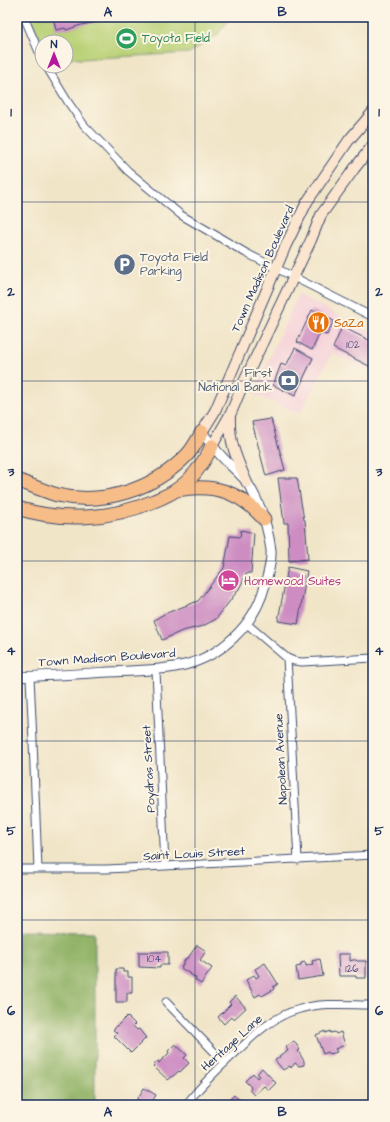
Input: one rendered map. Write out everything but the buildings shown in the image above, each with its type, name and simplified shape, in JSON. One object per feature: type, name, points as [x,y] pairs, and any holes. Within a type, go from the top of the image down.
[{"type":"highway","points":[[17,480],[57,495],[80,498],[101,498],[117,495],[133,490],[155,479],[173,467],[188,454],[202,432]]},
{"type":"highway","points":[[176,490],[205,461],[212,446]]},
{"type":"highway","points":[[17,508],[61,517],[86,517],[113,513],[141,506],[176,490],[193,487],[206,487],[224,491],[245,502],[256,510],[264,519]]},
{"type":"main road","name":"Town Madison Boulevard","points":[[202,432],[215,410],[286,245],[311,196],[349,140],[373,112]]},
{"type":"main road","points":[[212,446],[231,413],[243,384],[322,215],[354,168],[373,145]]},
{"type":"main road","points":[[231,413],[230,430],[233,450],[247,483]]},
{"type":"street","points":[[24,17],[34,40]]},
{"type":"street","points":[[51,74],[84,125],[128,171],[180,215],[246,253],[373,317]]},
{"type":"street","name":"Town Madison Boulevard","points":[[17,677],[156,670],[181,666],[203,659],[227,644],[247,624],[263,595],[269,571],[271,551],[264,519],[247,483],[212,446],[202,432]]},
{"type":"street","points":[[247,624],[287,658],[294,662],[373,658]]},
{"type":"street","name":"Napolean Avenue","points":[[287,658],[298,860]]},
{"type":"street","name":"Poydras Street","points":[[156,670],[166,866]]},
{"type":"street","points":[[30,677],[34,741],[38,869]]},
{"type":"street","name":"Saint Louis Street","points":[[17,869],[107,869],[373,855]]},
{"type":"street","points":[[166,1002],[225,1063]]},
{"type":"street","name":"Heritage Lane","points":[[186,1105],[202,1086],[225,1063],[267,1025],[299,1009],[318,1005],[373,1005]]},
{"type":"shaded area","points":[[298,295],[373,332],[373,374],[332,353],[300,414],[253,394]]},
{"type":"green space","name":"Toyota Field","points":[[31,17],[231,17],[217,35],[189,53],[80,59],[74,58],[74,34],[38,34]]},
{"type":"green space","points":[[17,931],[95,932],[95,1105],[17,1105]]},
{"type":"place","name":"Toyota Field","points":[[126,38]]},
{"type":"place","name":"Toyota Field Parking","points":[[125,264]]},
{"type":"place","name":"SaZa","points":[[318,323]]},
{"type":"place","name":"First National Bank","points":[[288,380]]},
{"type":"place","name":"Homewood Suites","points":[[229,581]]}]
